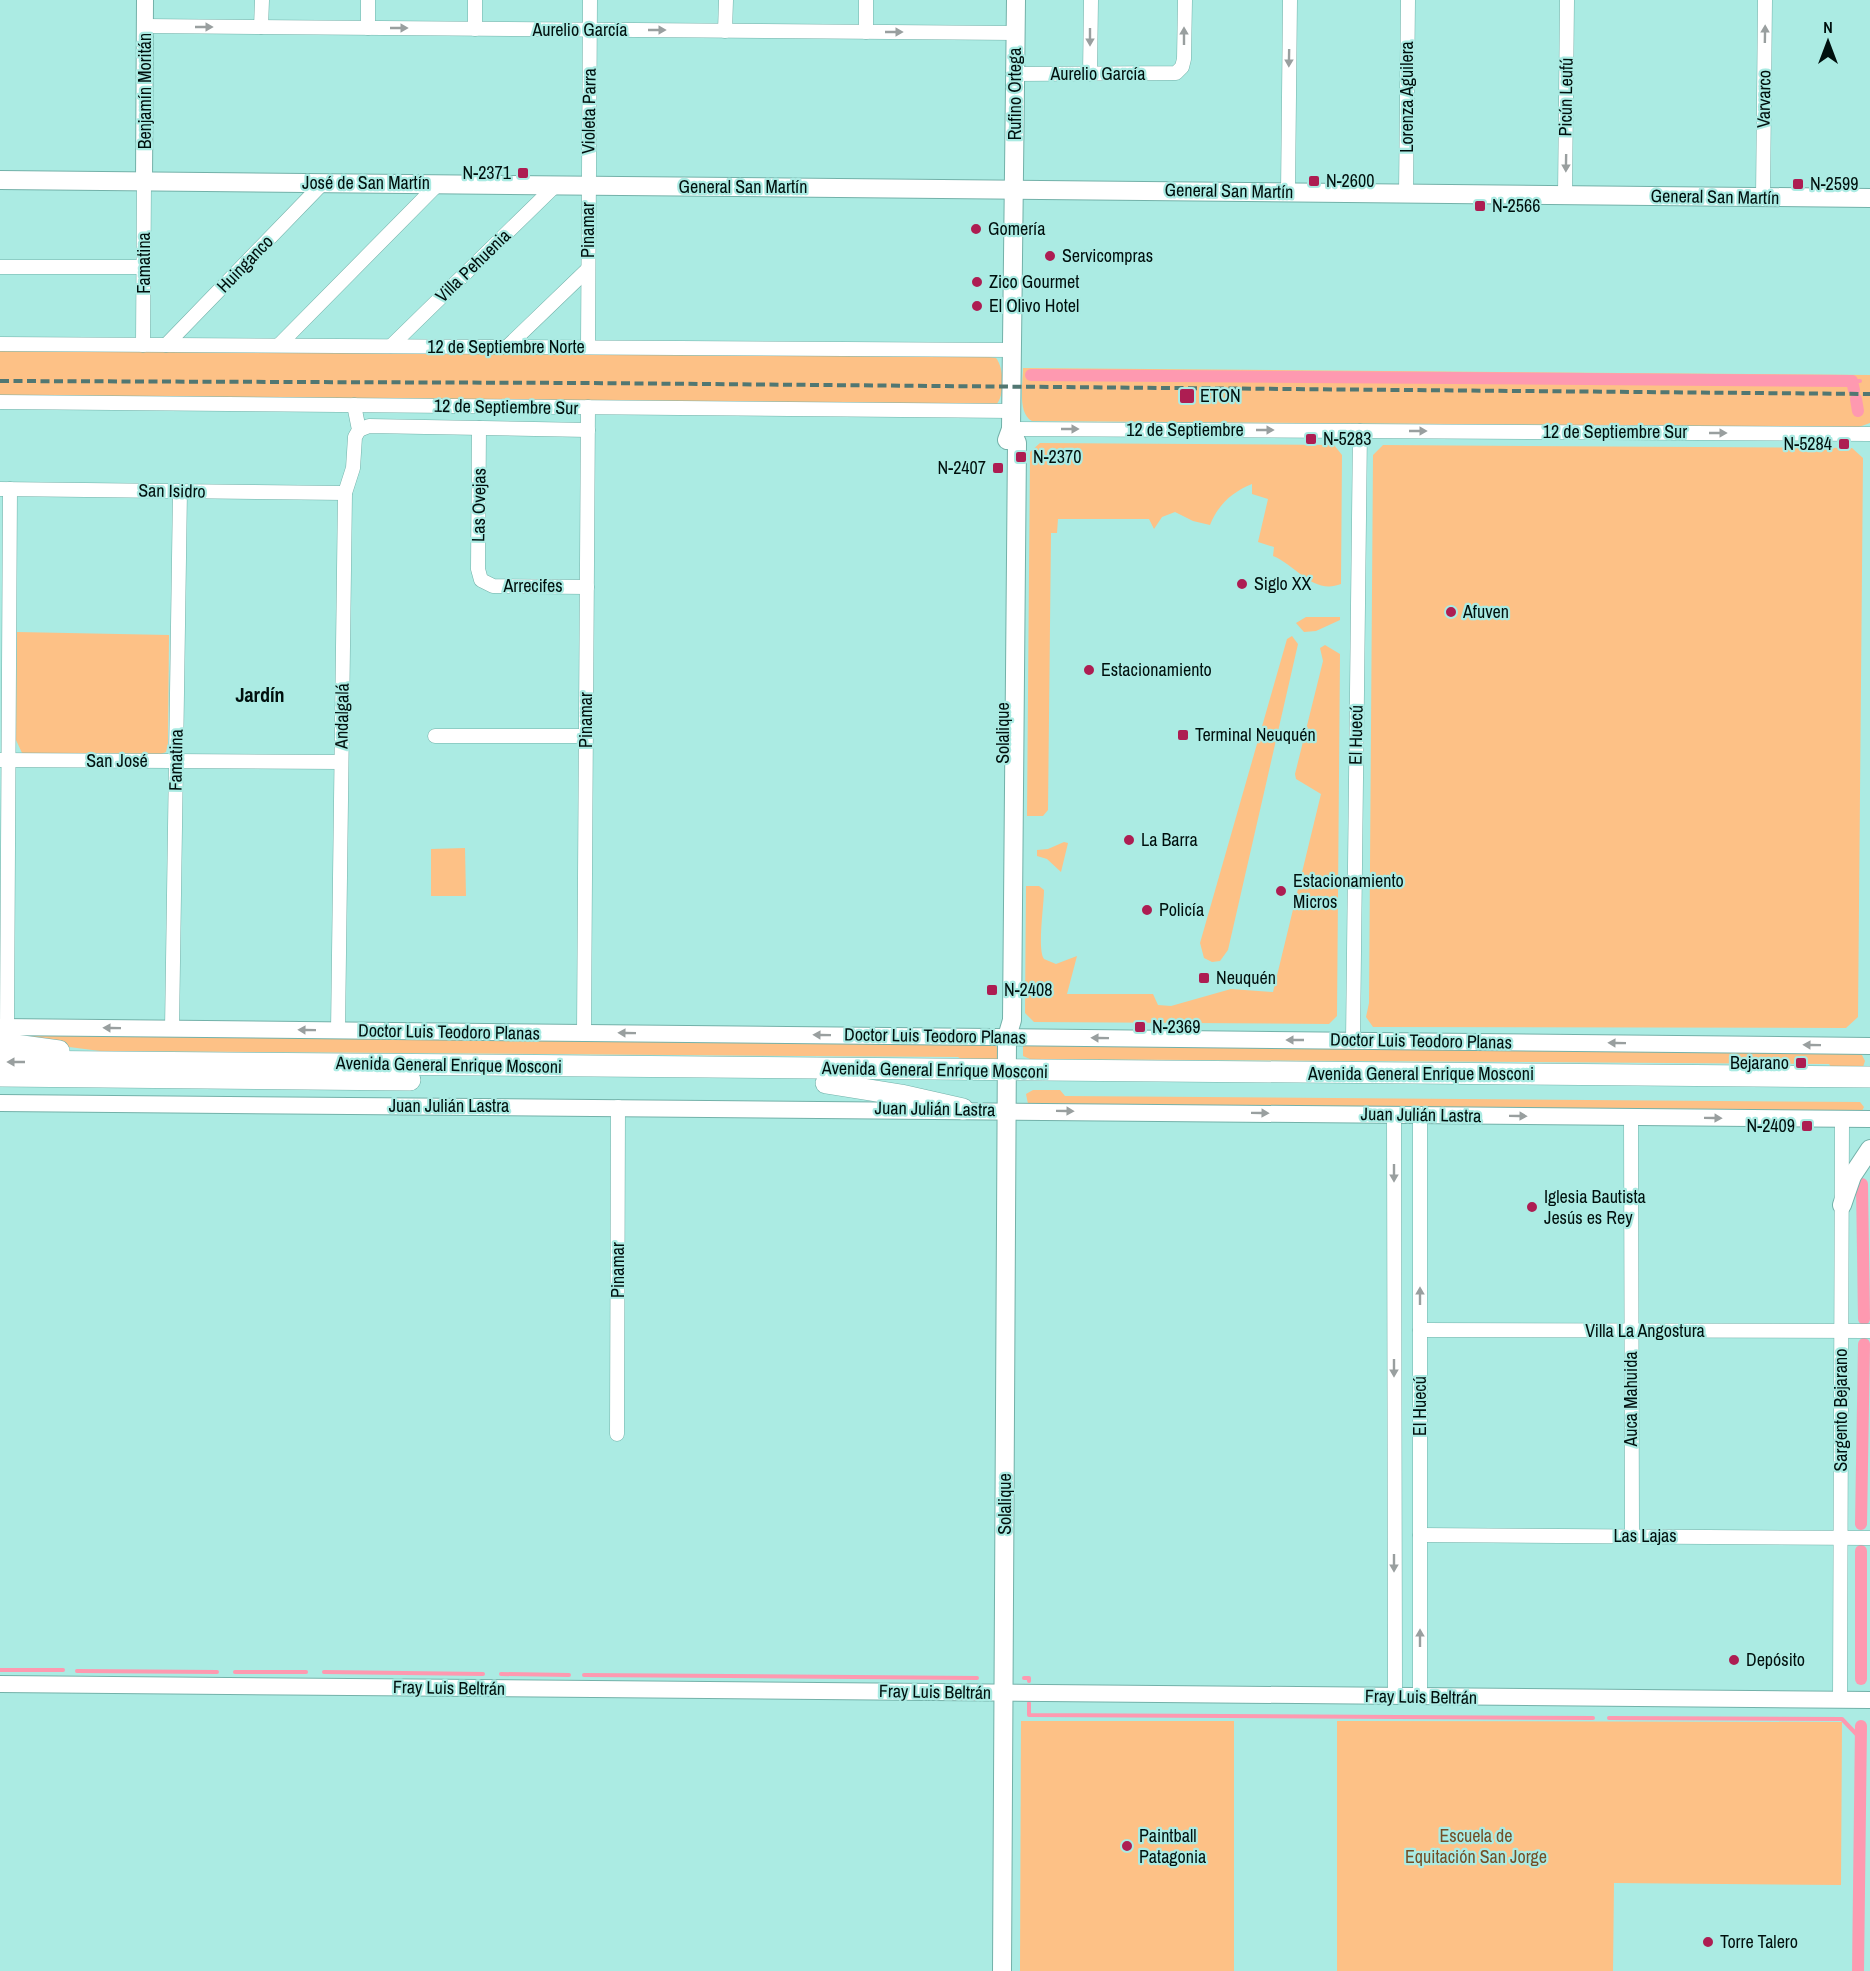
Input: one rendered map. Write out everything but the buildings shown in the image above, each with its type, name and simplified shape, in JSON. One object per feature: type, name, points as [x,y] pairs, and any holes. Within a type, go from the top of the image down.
[{"type":"highway","points":[[2,1032],[124,1062]]},
{"type":"highway","name":"Avenida General Enrique Mosconi","points":[[0,1061],[1870,1092]]},
{"type":"highway","name":"Avenida General Enrique Mosconi","points":[[0,1076],[826,1083],[1007,1078],[1870,1077]]},
{"type":"highway","points":[[826,1083],[901,1095],[963,1109]]},
{"type":"main road","name":"Rufino Ortega","points":[[1014,189],[1016,0]]},
{"type":"main road","points":[[0,180],[144,182]]},
{"type":"main road","name":"José de San Martín","points":[[144,182],[588,185]]},
{"type":"main road","name":"General San Martín","points":[[588,185],[1870,198]]},
{"type":"main road","name":"Solalique","points":[[1002,1971],[1007,1037],[1012,1020],[1017,467],[1017,443],[1011,420],[1014,189]]},
{"type":"main road","points":[[1842,1205],[1852,1176],[1870,1149]]},
{"type":"street","name":"Benjamín Moritán","points":[[144,182],[145,0]]},
{"type":"street","points":[[261,0],[261,27]]},
{"type":"street","points":[[368,0],[368,28]]},
{"type":"street","points":[[475,0],[475,29]]},
{"type":"street","name":"Violeta Parra","points":[[588,185],[590,0]]},
{"type":"street","points":[[725,31],[726,0]]},
{"type":"street","points":[[866,0],[866,32]]},
{"type":"street","points":[[1090,74],[1091,0]]},
{"type":"street","name":"Aurelio García","points":[[1015,74],[1168,75],[1180,71],[1184,59],[1185,0]]},
{"type":"street","points":[[1288,192],[1290,0]]},
{"type":"street","name":"Lorenza Aguilera","points":[[1406,193],[1408,0]]},
{"type":"street","name":"Picún Leufú","points":[[1565,195],[1567,0]]},
{"type":"street","name":"Varvarco","points":[[1763,197],[1765,0]]},
{"type":"street","name":"Aurelio García","points":[[145,26],[1016,33]]},
{"type":"street","name":"Famatina","points":[[143,345],[144,182]]},
{"type":"street","name":"Huinganco","points":[[166,345],[323,183]]},
{"type":"street","points":[[279,345],[438,184]]},
{"type":"street","name":"Villa Pehuenia","points":[[391,346],[555,185]]},
{"type":"street","name":"Pinamar","points":[[588,185],[588,347]]},
{"type":"street","points":[[0,267],[144,267]]},
{"type":"street","points":[[507,347],[588,269]]},
{"type":"street","name":"12 de Septiembre Norte","points":[[0,344],[1012,351]]},
{"type":"street","name":"12 de Septiembre Sur","points":[[0,402],[588,407],[1011,420]]},
{"type":"street","name":"Andalgalá","points":[[338,1031],[345,493],[353,468],[355,437],[359,430],[354,405]]},
{"type":"street","name":"Pinamar","points":[[584,1033],[588,407]]},
{"type":"street","name":"12 de Septiembre","points":[[1011,420],[1360,431]]},
{"type":"street","points":[[359,430],[366,426],[588,430]]},
{"type":"street","name":"Las Ovejas","points":[[479,428],[478,568],[481,580]]},
{"type":"street","name":"12 de Septiembre Sur","points":[[1360,431],[1870,434]]},
{"type":"street","name":"El Huecú","points":[[1353,1040],[1360,431]]},
{"type":"street","points":[[2,1032],[5,489]]},
{"type":"street","name":"San Isidro","points":[[5,489],[345,493]]},
{"type":"street","name":"Famatina","points":[[172,1029],[180,491]]},
{"type":"street","name":"Arrecifes","points":[[481,580],[494,586],[587,587]]},
{"type":"street","points":[[435,736],[586,736]]},
{"type":"street","name":"San José","points":[[4,760],[341,762]]},
{"type":"street","name":"Doctor Luis Teodoro Planas","points":[[2,1032],[172,1029],[1870,1046]]},
{"type":"street","name":"Juan Julián Lastra","points":[[0,1102],[1870,1119]]},
{"type":"street","name":"Pinamar","points":[[617,1434],[618,1107]]},
{"type":"street","name":"El Huecú","points":[[1394,1114],[1395,1696]]},
{"type":"street","name":"El Huecú","points":[[1420,1114],[1420,1696]]},
{"type":"street","name":"Auca Mahuida","points":[[1631,1117],[1632,1536]]},
{"type":"street","name":"Sargento Bejarano","points":[[1840,1700],[1842,1119]]},
{"type":"street","name":"Villa La Angostura","points":[[1420,1330],[1870,1331]]},
{"type":"street","name":"Las Lajas","points":[[1420,1535],[1870,1538]]},
{"type":"street","name":"Fray Luis Beltrán","points":[[0,1684],[1870,1701]]},
{"type":"green space","points":[[0,351],[989,357],[996,358],[999,362],[1002,382],[1001,395],[996,405],[0,399]]},
{"type":"green space","points":[[1023,368],[1870,375],[1870,423],[1859,427],[1032,421],[1024,411]]},
{"type":"green space","points":[[1040,443],[1334,445],[1342,455],[1341,584],[1322,586],[1313,582],[1273,556],[1274,547],[1258,542],[1268,499],[1252,494],[1252,484],[1226,500],[1210,525],[1193,521],[1175,512],[1162,517],[1154,529],[1149,519],[1058,519],[1057,533],[1051,533],[1048,810],[1043,816],[1027,816],[1030,452]]},
{"type":"green space","points":[[1383,445],[1852,448],[1863,458],[1858,1017],[1846,1028],[1373,1027],[1366,1017],[1369,1003],[1373,455]]},
{"type":"green space","points":[[1306,617],[1340,617],[1340,620],[1316,631],[1304,632],[1296,623]]},
{"type":"green space","points":[[17,632],[169,635],[166,752],[159,755],[22,753],[16,740]]},
{"type":"green space","points":[[1292,636],[1298,644],[1228,950],[1220,961],[1212,962],[1204,958],[1200,943],[1287,639]]},
{"type":"green space","points":[[1325,645],[1340,654],[1337,1016],[1329,1024],[1034,1022],[1025,1013],[1026,886],[1039,886],[1044,890],[1041,946],[1044,959],[1056,964],[1077,956],[1067,994],[1153,994],[1158,1005],[1171,1006],[1231,989],[1273,992],[1321,794],[1296,779],[1295,774],[1323,661],[1320,648]]},
{"type":"green space","points":[[1064,842],[1068,843],[1061,872],[1047,859],[1037,856],[1037,850],[1048,849]]},
{"type":"green space","points":[[465,848],[466,896],[431,896],[431,849]]},
{"type":"green space","points":[[0,1035],[996,1044],[999,1056],[998,1059],[967,1063],[958,1057],[100,1051],[0,1038]]},
{"type":"green space","points":[[1023,1045],[1861,1053],[1865,1061],[1863,1067],[1834,1071],[1829,1064],[1030,1059],[1023,1056]]},
{"type":"green space","points":[[1033,1090],[1060,1090],[1065,1096],[1860,1102],[1864,1107],[1862,1111],[1028,1104],[1026,1094]]},
{"type":"green space","name":"Paintball Patagonia","points":[[1021,1721],[1234,1721],[1234,1971],[1020,1971]]},
{"type":"green space","name":"Escuela de Equitación San Jorge","points":[[1337,1721],[1842,1722],[1841,1885],[1614,1883],[1613,1971],[1337,1971]]},
{"type":"waterway","points":[[1031,375],[1852,381],[1854,390]]},
{"type":"waterway","points":[[1852,381],[1860,381]]},
{"type":"waterway","points":[[1856,399],[1858,411]]},
{"type":"waterway","points":[[1862,1184],[1864,1319]]},
{"type":"waterway","points":[[1861,1524],[1864,1344]]},
{"type":"waterway","points":[[1861,1551],[1861,1679]]},
{"type":"waterway","points":[[0,1670],[63,1670]]},
{"type":"waterway","points":[[77,1671],[217,1672]]},
{"type":"waterway","points":[[235,1672],[306,1672]]},
{"type":"waterway","points":[[324,1672],[483,1674]]},
{"type":"waterway","points":[[501,1674],[569,1675]]},
{"type":"waterway","points":[[584,1675],[977,1678]]},
{"type":"waterway","points":[[1024,1678],[1029,1678],[1029,1681]]},
{"type":"waterway","points":[[1029,1703],[1029,1715],[1593,1718]]},
{"type":"waterway","points":[[1609,1718],[1842,1719],[1860,1738]]},
{"type":"waterway","points":[[1858,1971],[1861,1726]]},
{"type":"railway","points":[[0,381],[588,383],[1870,394]]},
{"type":"place","name":"N-2371","points":[[523,173]]},
{"type":"place","name":"N-2600","points":[[1314,181]]},
{"type":"place","name":"N-2599","points":[[1798,184]]},
{"type":"place","name":"N-2566","points":[[1480,206]]},
{"type":"place","name":"Gomería","points":[[976,229]]},
{"type":"place","name":"Servicompras","points":[[1050,256]]},
{"type":"place","name":"Zico Gourmet","points":[[977,282]]},
{"type":"place","name":"El Olivo Hotel","points":[[977,306]]},
{"type":"place","name":"ETON","points":[[1187,396]]},
{"type":"place","name":"N-5283","points":[[1311,439]]},
{"type":"place","name":"N-5284","points":[[1844,444]]},
{"type":"place","name":"N-2370","points":[[1021,457]]},
{"type":"place","name":"N-2407","points":[[998,468]]},
{"type":"place","name":"Siglo XX","points":[[1242,584]]},
{"type":"place","name":"Afuven","points":[[1451,612]]},
{"type":"place","name":"Estacionamiento","points":[[1089,670]]},
{"type":"place","name":"Terminal Neuquén","points":[[1183,735]]},
{"type":"place","name":"La Barra","points":[[1129,840]]},
{"type":"place","name":"Estacionamiento Micros","points":[[1281,891]]},
{"type":"place","name":"Policía","points":[[1147,910]]},
{"type":"place","name":"Neuquén","points":[[1204,978]]},
{"type":"place","name":"N-2408","points":[[992,990]]},
{"type":"place","name":"N-2369","points":[[1140,1027]]},
{"type":"place","name":"Bejarano","points":[[1801,1063]]},
{"type":"place","name":"N-2409","points":[[1807,1126]]},
{"type":"place","name":"Iglesia Bautista Jesús es Rey","points":[[1532,1207]]},
{"type":"place","name":"Depósito","points":[[1734,1660]]},
{"type":"place","name":"Paintball Patagonia","points":[[1127,1846]]},
{"type":"place","name":"Torre Talero","points":[[1708,1942]]},
{"type":"district","name":"Jardín","points":[[260,695]]}]
